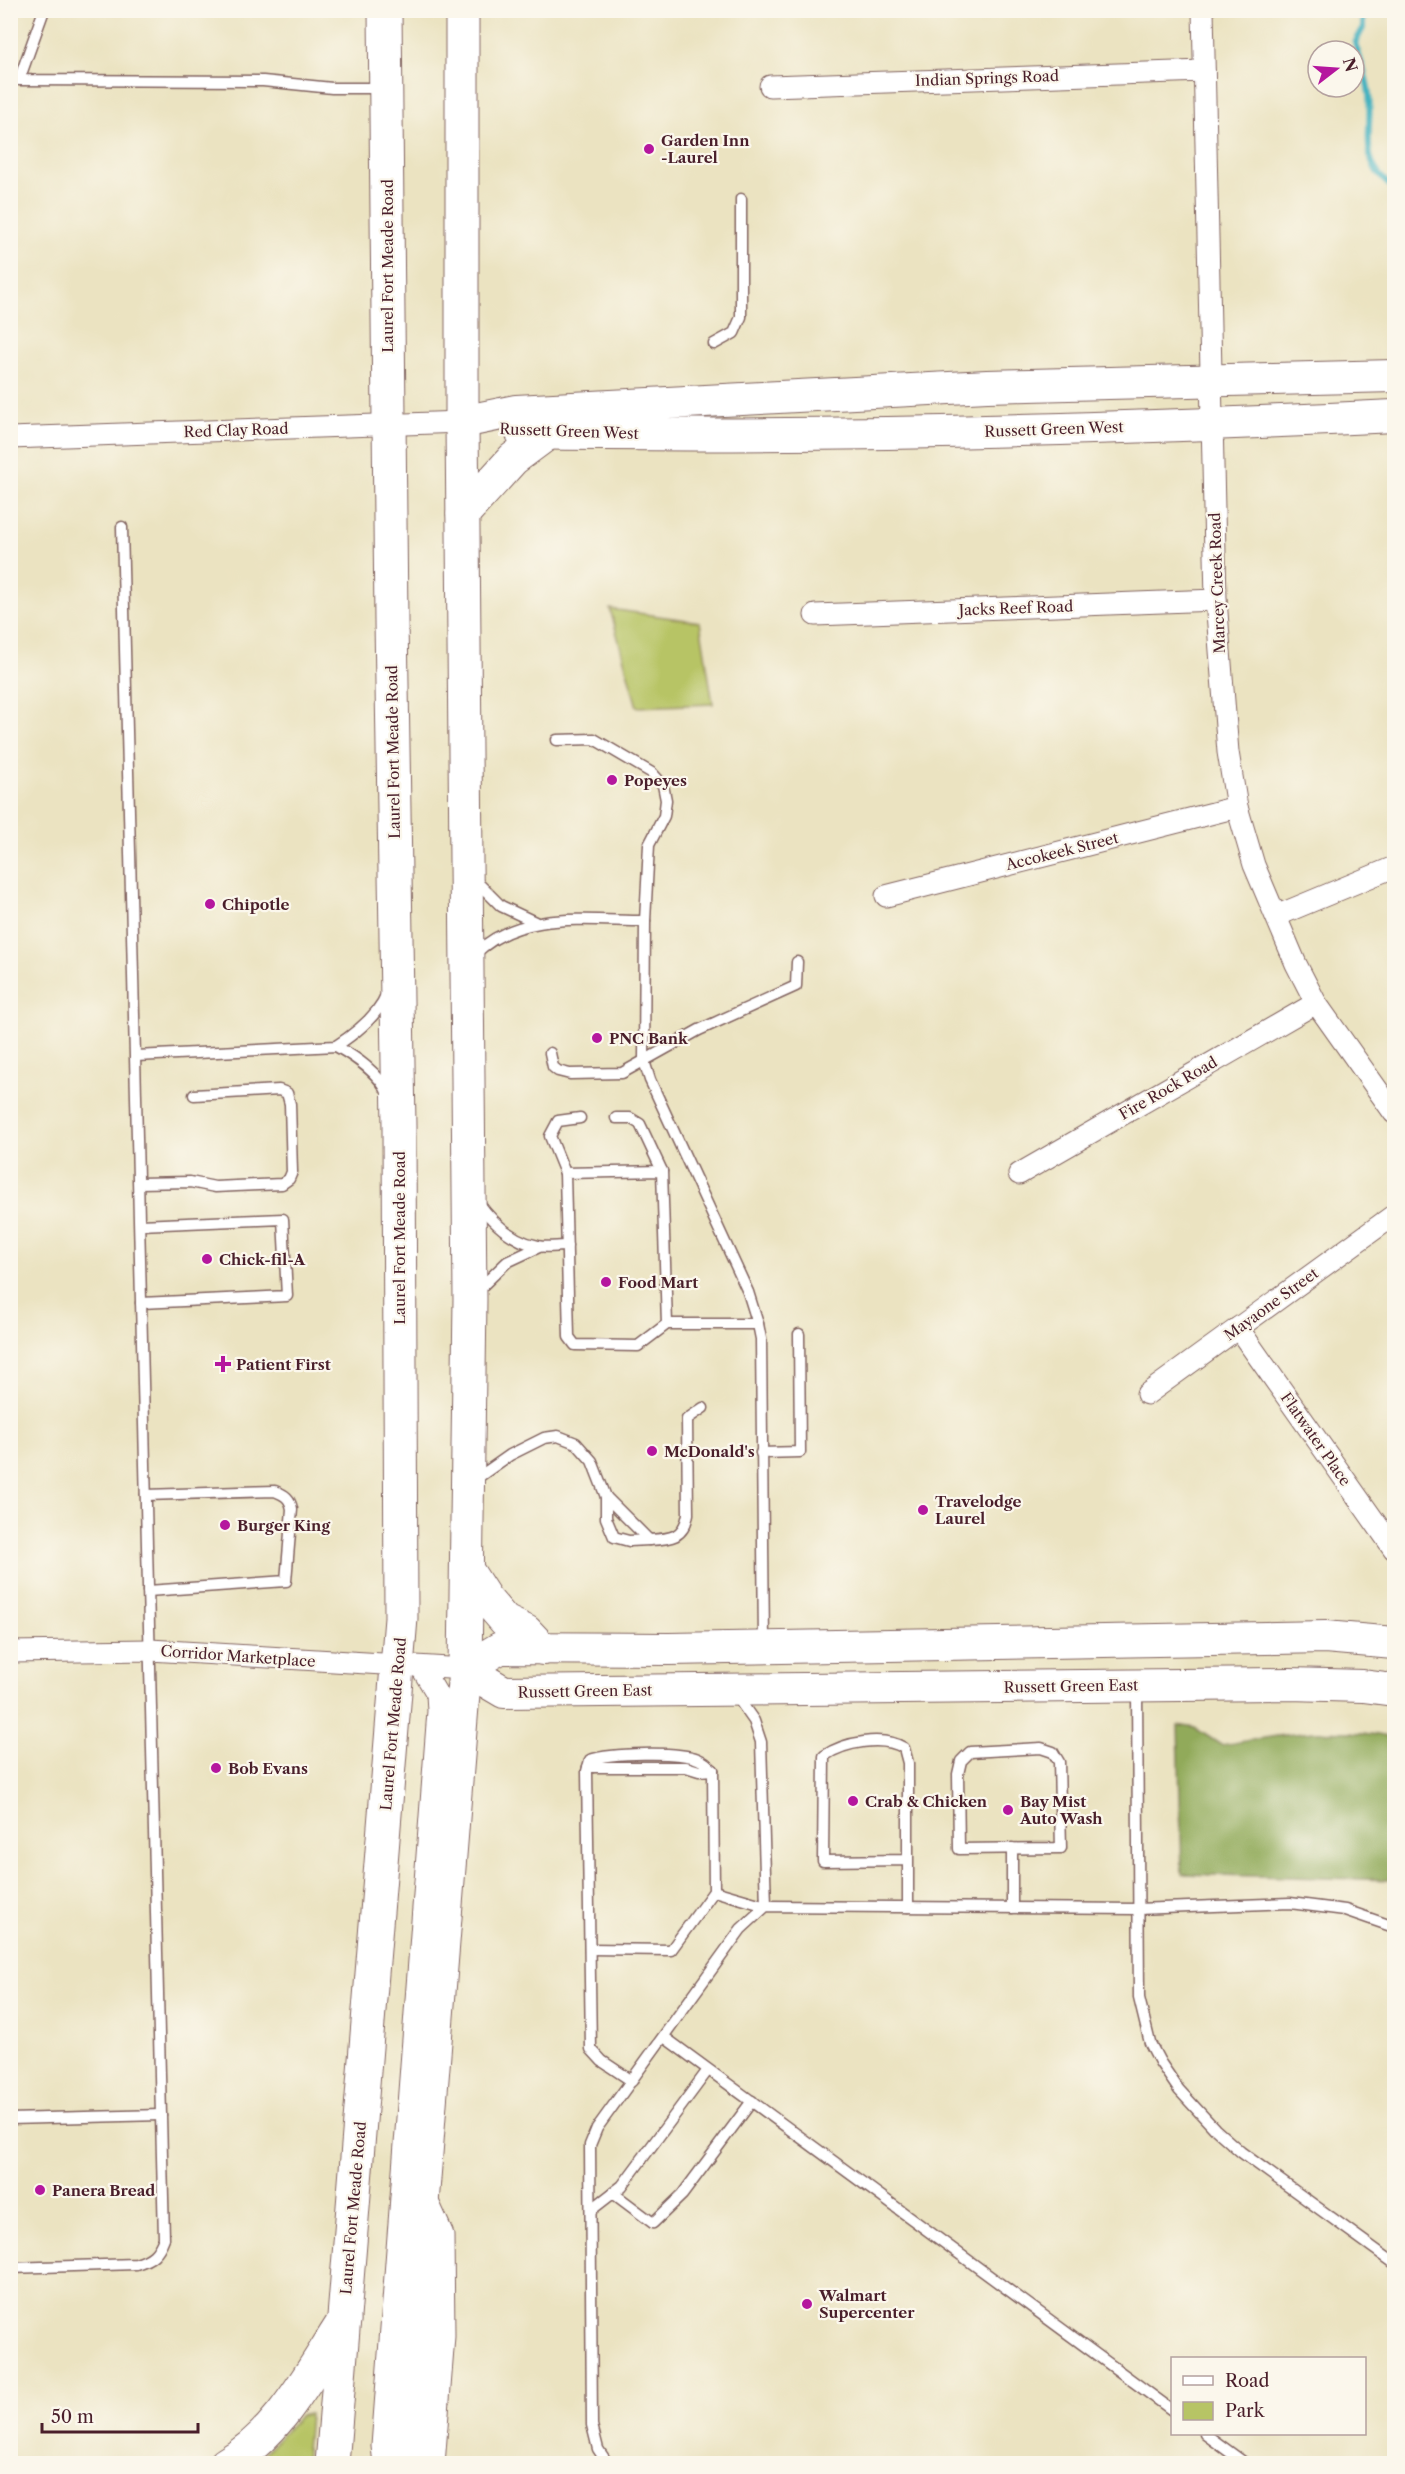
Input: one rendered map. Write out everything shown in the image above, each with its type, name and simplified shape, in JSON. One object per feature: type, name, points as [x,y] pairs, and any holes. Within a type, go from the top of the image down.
[{"type":"main road","name":"Laurel Fort Meade Road","points":[[332,2463],[344,2321],[410,1666],[401,1618],[399,1126],[388,424],[385,10]]},
{"type":"main road","points":[[401,2463],[465,1669],[470,1191],[462,422],[462,10]]},
{"type":"main road","points":[[463,514],[513,459],[548,433]]},
{"type":"main road","points":[[422,2203],[437,2235],[438,2336],[428,2463]]},
{"type":"main road","points":[[226,2463],[263,2436],[286,2411],[344,2321]]},
{"type":"street","name":"Marcey Creek Road","points":[[1203,10],[1216,600],[1228,752],[1237,807],[1254,866],[1296,964],[1316,1003],[1395,1113]]},
{"type":"street","name":"Indian Springs Road","points":[[770,86],[1204,71]]},
{"type":"street","name":"Russett Green West","points":[[462,422],[526,410],[987,386],[1395,376]]},
{"type":"street","name":"Russett Green West","points":[[462,422],[511,432],[712,436],[1212,425],[1395,416]]},
{"type":"street","name":"Red Clay Road","points":[[10,438],[462,422]]},
{"type":"street","name":"Jacks Reef Road","points":[[815,615],[1216,600]]},
{"type":"street","name":"Accokeek Street","points":[[886,896],[1237,807]]},
{"type":"street","points":[[1276,916],[1395,867]]},
{"type":"street","name":"Fire Rock Road","points":[[1019,1174],[1316,1003]]},
{"type":"street","name":"Mayaone Street","points":[[1147,1394],[1395,1215]]},
{"type":"street","name":"Flatwater Place","points":[[1238,1328],[1395,1549]]},
{"type":"street","points":[[466,1568],[486,1599],[505,1621],[526,1631],[543,1649]]},
{"type":"street","points":[[465,1669],[500,1648],[764,1647],[1325,1637],[1395,1643]]},
{"type":"street","name":"Corridor Marketplace","points":[[10,1652],[150,1650],[465,1669]]},
{"type":"street","points":[[384,2463],[382,2446],[438,1711],[437,1694],[410,1666]]},
{"type":"street","name":"Russett Green East","points":[[465,1669],[504,1692],[1290,1684],[1363,1686],[1395,1690]]},
{"type":"lane","points":[[44,10],[19,80],[263,81],[332,88],[386,88]]},
{"type":"lane","points":[[714,344],[734,333],[741,317],[741,199]]},
{"type":"lane","points":[[10,2268],[136,2264],[149,2260],[159,2251],[164,2238],[122,527]]},
{"type":"lane","points":[[557,740],[594,739],[652,773],[663,784],[666,800],[664,816],[649,845],[645,921],[644,1060],[650,1080],[748,1292],[758,1324],[764,1647]]},
{"type":"lane","points":[[466,871],[501,906],[535,922]]},
{"type":"lane","points":[[466,963],[483,946],[500,934],[535,922],[645,921]]},
{"type":"lane","points":[[550,1053],[553,1067],[558,1071],[570,1074],[622,1073],[699,1030],[796,986],[797,962]]},
{"type":"lane","points":[[136,1056],[336,1046],[358,1031],[384,1001],[396,970]]},
{"type":"lane","points":[[336,1046],[359,1060],[386,1088],[399,1126]]},
{"type":"lane","points":[[139,1183],[190,1182],[215,1187],[282,1184],[289,1179],[292,1172],[290,1104],[286,1093],[279,1090],[194,1095]]},
{"type":"lane","points":[[580,1118],[558,1122],[550,1136],[565,1173],[569,1337],[572,1343],[580,1347],[638,1346],[667,1324],[758,1324]]},
{"type":"lane","points":[[616,1118],[630,1118],[640,1124],[662,1171],[667,1324]]},
{"type":"lane","points":[[565,1173],[662,1171]]},
{"type":"lane","points":[[470,1191],[491,1220],[514,1237],[539,1247]]},
{"type":"lane","points":[[140,1225],[283,1219],[287,1296],[141,1303]]},
{"type":"lane","points":[[470,1299],[507,1262],[539,1247],[567,1246]]},
{"type":"lane","points":[[761,1453],[800,1452],[799,1334]]},
{"type":"lane","points":[[468,1484],[510,1455],[544,1438],[558,1436],[576,1443],[592,1461],[606,1497],[606,1518],[614,1537],[629,1541],[669,1539],[678,1535],[686,1524],[687,1419],[703,1408]]},
{"type":"lane","points":[[146,1495],[275,1491],[285,1495],[291,1502],[292,1509],[286,1581],[148,1591]]},
{"type":"lane","points":[[606,1497],[649,1539]]},
{"type":"lane","points":[[1137,1686],[1139,1998],[1150,2043],[1179,2090],[1215,2129],[1241,2152],[1395,2263]]},
{"type":"lane","points":[[609,2463],[598,2449],[592,2425],[590,2145],[597,2128],[741,1929],[766,1906],[761,1742],[754,1721],[731,1690]]},
{"type":"lane","points":[[908,1860],[823,1861],[824,1756],[847,1743],[894,1742],[904,1748],[908,1763],[908,1860],[908,1907]]},
{"type":"lane","points":[[1041,1748],[1053,1752],[1059,1762],[1061,1848],[1012,1848],[959,1849],[958,1774],[961,1761],[970,1752],[1041,1748]]},
{"type":"lane","points":[[590,1949],[671,1950],[714,1891],[713,1770],[699,1759],[673,1755],[602,1756],[590,1760],[588,1767],[591,2049],[602,2061],[632,2081]]},
{"type":"lane","points":[[1012,1848],[1012,1908]]},
{"type":"lane","points":[[714,1891],[766,1906],[1137,1909],[1290,1903],[1345,1910],[1395,1927]]},
{"type":"lane","points":[[664,2037],[1171,2409]]},
{"type":"lane","points":[[591,2211],[622,2186],[708,2070]]},
{"type":"lane","points":[[613,2193],[653,2223],[682,2195],[752,2101]]},
{"type":"lane","points":[[10,2119],[161,2115]]},
{"type":"lane","points":[[1208,2435],[1246,2463]]},
{"type":"green space","points":[[610,609],[700,622],[713,704],[637,707]]},
{"type":"green space","points":[[1178,1725],[1195,1728],[1221,1745],[1328,1731],[1394,1738],[1394,1880],[1182,1874]]},
{"type":"green space","points":[[309,2414],[305,2463],[254,2464],[300,2416]]},
{"type":"waterway","points":[[1363,10],[1363,28],[1355,43],[1369,94],[1370,157],[1382,178],[1394,188]]},
{"type":"place","name":"Garden Inn -Laurel","points":[[649,149]]},
{"type":"place","name":"Popeyes","points":[[612,780]]},
{"type":"place","name":"Chipotle","points":[[210,904]]},
{"type":"place","name":"PNC Bank","points":[[597,1038]]},
{"type":"place","name":"Chick-fil-A","points":[[207,1259]]},
{"type":"place","name":"Food Mart","points":[[606,1282]]},
{"type":"place","name":"Patient First","points":[[223,1364]]},
{"type":"place","name":"McDonald's","points":[[652,1451]]},
{"type":"place","name":"Travelodge Laurel","points":[[923,1510]]},
{"type":"place","name":"Burger King","points":[[225,1525]]},
{"type":"place","name":"Bob Evans","points":[[216,1768]]},
{"type":"place","name":"Crab & Chicken","points":[[853,1801]]},
{"type":"place","name":"Bay Mist Auto Wash","points":[[1008,1810]]},
{"type":"place","name":"Panera Bread","points":[[40,2190]]},
{"type":"place","name":"Walmart Supercenter","points":[[807,2304]]}]
